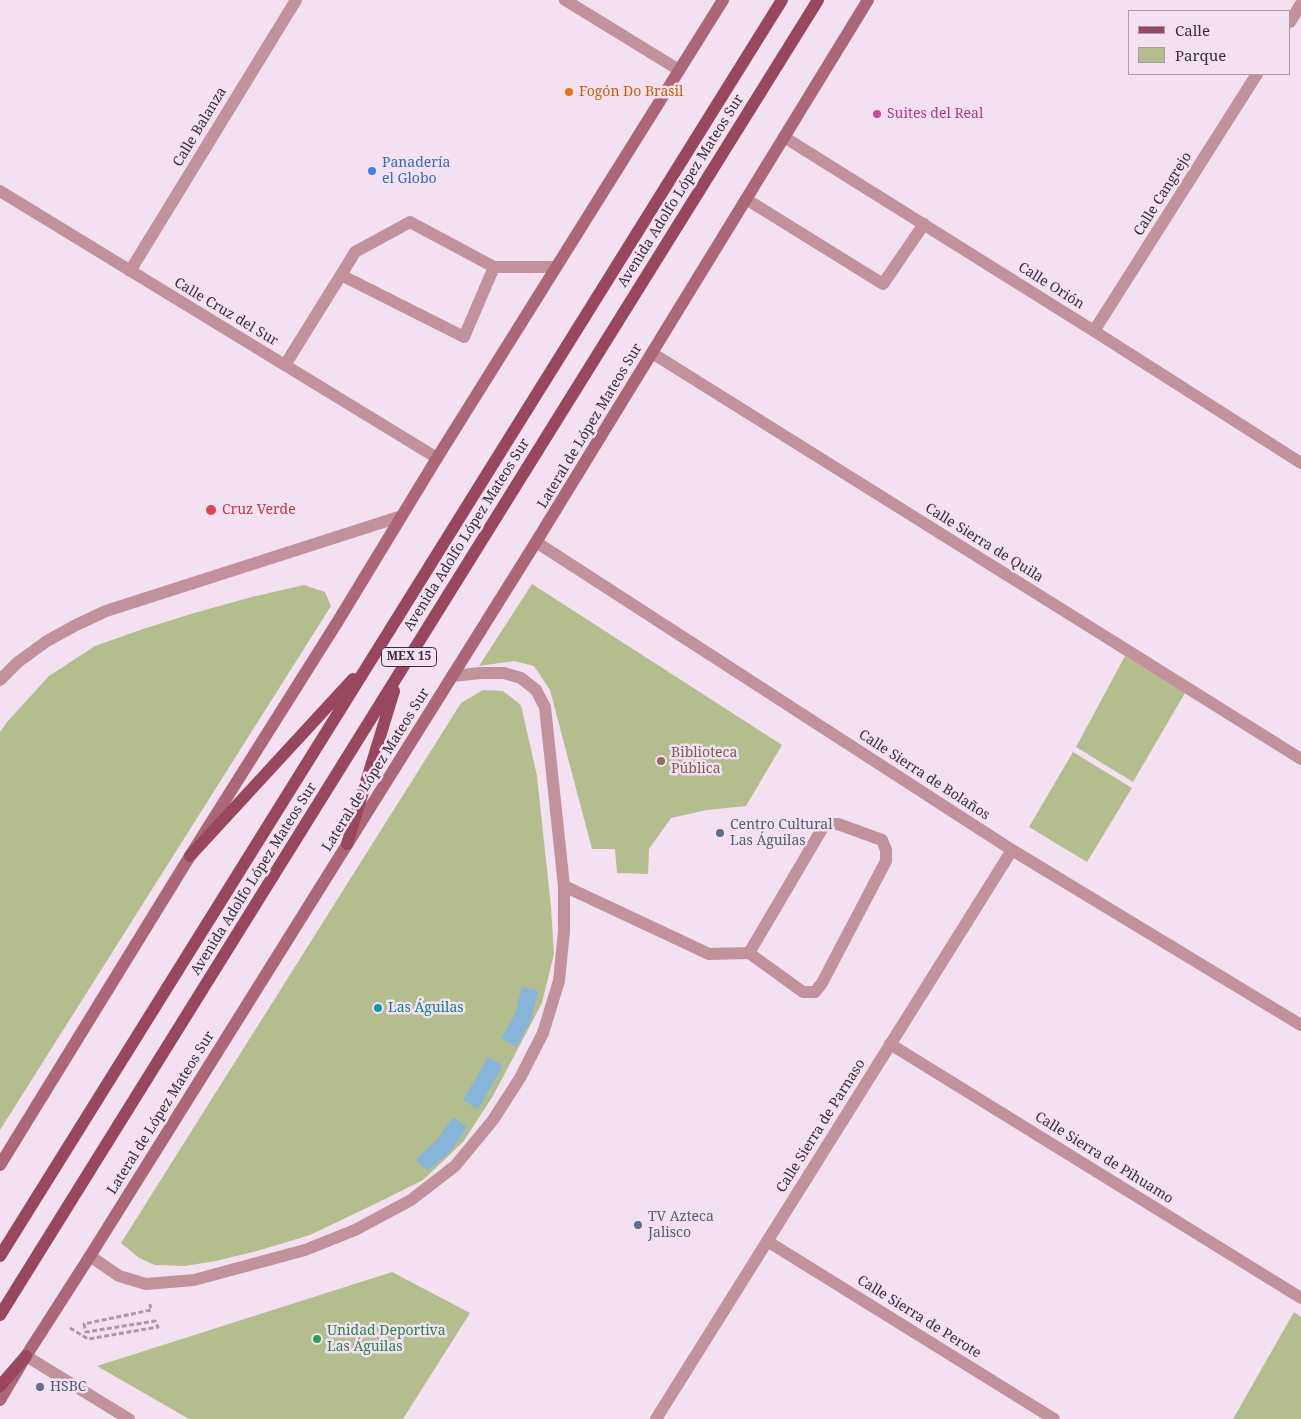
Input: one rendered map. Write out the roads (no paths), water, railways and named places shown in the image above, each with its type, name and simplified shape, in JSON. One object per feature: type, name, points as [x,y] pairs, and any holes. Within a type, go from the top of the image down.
[{"type":"main road","points":[[0,1165],[190,856],[723,0]]},
{"type":"main road","name":"Avenida Adolfo López Mateos Sur","points":[[0,1256],[782,0]]},
{"type":"main road","name":"Avenida Adolfo López Mateos Sur","points":[[0,1315],[818,0]]},
{"type":"main road","name":"Lateral de López Mateos Sur","points":[[0,1400],[536,542],[868,0]]},
{"type":"main road","points":[[190,856],[374,655]]},
{"type":"main road","points":[[347,844],[399,673]]},
{"type":"main road","points":[[0,1386],[26,1356]]},
{"type":"street","name":"Calle Balanza","points":[[130,271],[296,0]]},
{"type":"street","points":[[565,0],[679,70]]},
{"type":"street","points":[[1291,20],[1301,4]]},
{"type":"street","name":"Calle Cangrejo","points":[[1094,330],[1256,75]]},
{"type":"street","name":"Calle Orión","points":[[784,137],[1094,330],[1301,463]]},
{"type":"street","name":"Calle Cruz del Sur","points":[[0,191],[437,458]]},
{"type":"street","points":[[746,199],[883,284],[924,224]]},
{"type":"street","points":[[285,365],[355,252],[410,222],[494,267],[556,267]]},
{"type":"street","points":[[341,275],[464,337],[494,267]]},
{"type":"street","name":"Calle Sierra de Quila","points":[[652,353],[1301,758]]},
{"type":"street","points":[[0,680],[18,662],[47,641],[106,611],[402,516]]},
{"type":"street","name":"Calle Sierra de Bolaños","points":[[536,542],[1012,850],[1301,1026]]},
{"type":"street","points":[[90,1256],[119,1276],[146,1284],[194,1280],[305,1250],[355,1230],[412,1200],[455,1166],[493,1120],[520,1078],[543,1033],[559,981],[564,931],[564,886],[545,707],[536,690],[522,678],[504,673],[452,676]]},
{"type":"street","points":[[564,886],[709,954],[749,953],[802,992],[815,992],[822,983],[886,861],[886,850],[882,840],[838,824],[824,826],[749,953]]},
{"type":"street","name":"Calle Sierra de Parnaso","points":[[656,1419],[1012,850]]},
{"type":"street","name":"Calle Sierra de Pihuamo","points":[[890,1044],[1301,1298]]},
{"type":"street","name":"Calle Sierra de Perote","points":[[767,1240],[1054,1419]]},
{"type":"street","points":[[26,1356],[129,1419]]},
{"type":"water","points":[[522,987],[538,991],[531,1020],[516,1047],[501,1038],[515,1014]]},
{"type":"water","points":[[488,1057],[503,1066],[478,1109],[463,1100]]},
{"type":"water","points":[[453,1117],[467,1127],[450,1152],[427,1171],[416,1159],[437,1140]]},
{"type":"place","name":"Fogón Do Brasil","points":[[569,92]]},
{"type":"place","name":"Suites del Real","points":[[877,114]]},
{"type":"place","name":"Panadería el Globo","points":[[372,171]]},
{"type":"place","name":"Cruz Verde","points":[[211,510]]},
{"type":"place","name":"Biblioteca Pública","points":[[661,761]]},
{"type":"place","name":"Centro Cultural Las Águilas","points":[[720,833]]},
{"type":"place","name":"Las Águilas","points":[[378,1008]]},
{"type":"place","name":"TV Azteca Jalisco","points":[[638,1225]]},
{"type":"place","name":"Unidad Deportiva Las Águilas","points":[[317,1339]]},
{"type":"place","name":"HSBC","points":[[40,1387]]}]
